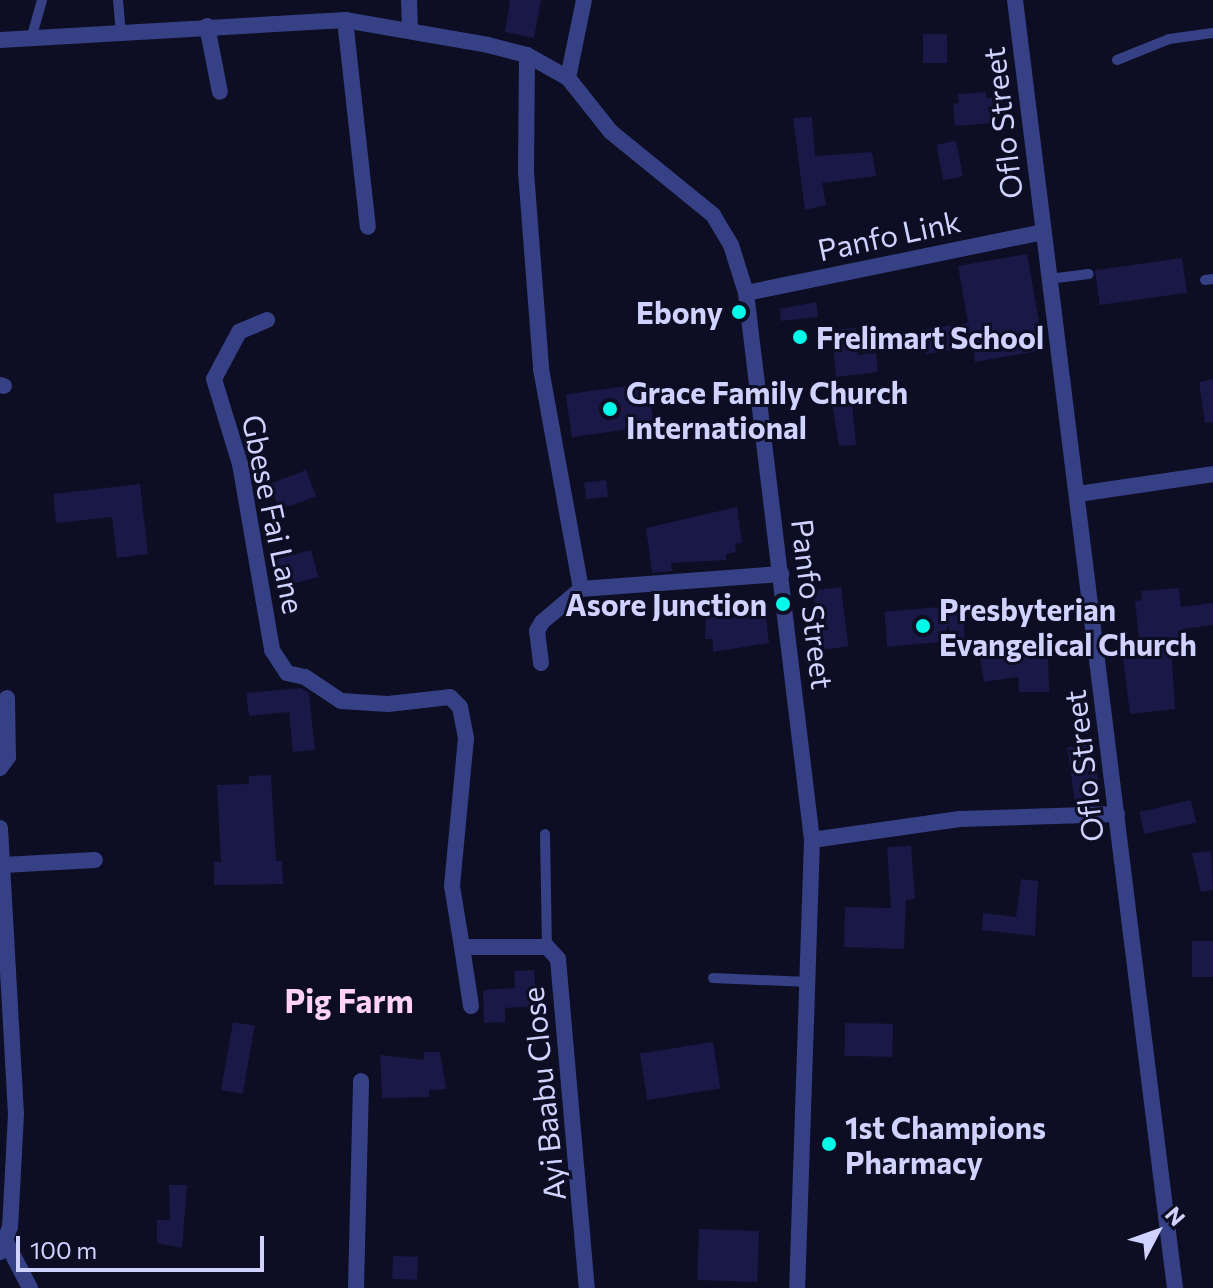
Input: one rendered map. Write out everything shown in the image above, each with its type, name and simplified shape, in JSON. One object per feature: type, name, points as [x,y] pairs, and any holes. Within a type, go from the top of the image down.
[{"type":"street","points":[[409,0],[410,29]]},
{"type":"street","points":[[0,40],[345,20],[410,29],[527,55],[568,78],[584,0]]},
{"type":"street","name":"Oflo Street","points":[[1015,0],[1175,1288]]},
{"type":"street","points":[[345,20],[368,227]]},
{"type":"street","points":[[207,26],[220,92]]},
{"type":"street","points":[[527,55],[526,172],[541,369],[581,589]]},
{"type":"street","name":"Panfo Street","points":[[568,78],[611,132],[713,215],[731,245],[746,293],[812,840],[809,982],[801,1068],[797,1288]]},
{"type":"street","name":"Panfo Link","points":[[746,293],[1043,232]]},
{"type":"street","name":"Gbese Fai Lane","points":[[267,320],[239,332],[214,379],[240,464],[272,650],[287,673],[305,677],[341,701],[388,704],[450,697],[460,707],[466,738],[452,886],[462,947]]},
{"type":"street","points":[[1078,494],[1213,474]]},
{"type":"street","points":[[541,663],[537,631],[542,622],[581,589],[781,574]]},
{"type":"street","points":[[0,768],[8,757],[7,698]]},
{"type":"street","points":[[812,840],[960,819],[1117,814]]},
{"type":"street","points":[[0,828],[16,1114],[3,1247],[30,1288]]},
{"type":"street","points":[[3,865],[95,860]]},
{"type":"street","name":"Ayi Baabu Close","points":[[471,1006],[462,947],[547,947],[558,959],[587,1288]]},
{"type":"street","points":[[356,1288],[361,1081]]},
{"type":"lane","points":[[31,39],[42,0]]},
{"type":"lane","points":[[118,0],[121,33]]},
{"type":"lane","points":[[1117,60],[1169,39],[1213,33]]},
{"type":"lane","points":[[1049,279],[1089,274]]},
{"type":"lane","points":[[545,834],[547,947]]},
{"type":"lane","points":[[713,978],[809,982]]},
{"type":"building","points":[[510,0],[541,0],[534,38],[505,32]]},
{"type":"building","points":[[923,34],[947,34],[947,63],[923,63]]},
{"type":"building","points":[[986,92],[986,98],[992,98],[994,123],[955,126],[953,104],[959,103],[958,94]]},
{"type":"building","points":[[812,117],[815,156],[872,152],[876,176],[822,183],[826,205],[805,210],[793,118]]},
{"type":"building","points":[[956,141],[963,176],[943,180],[936,145]]},
{"type":"building","points":[[1027,254],[1044,350],[975,362],[973,347],[926,354],[922,330],[968,323],[958,266]]},
{"type":"building","points":[[1182,258],[1187,293],[1100,305],[1095,270]]},
{"type":"building","points":[[816,302],[818,317],[781,321],[780,309]]},
{"type":"building","points":[[856,328],[858,355],[876,353],[878,372],[836,377],[832,330]]},
{"type":"building","points":[[1213,379],[1213,422],[1205,423],[1199,382]]},
{"type":"building","points":[[648,383],[654,426],[572,437],[566,395]]},
{"type":"building","points":[[852,402],[856,445],[839,446],[832,403]]},
{"type":"building","points":[[306,470],[316,496],[280,510],[270,484]]},
{"type":"building","points":[[606,480],[608,497],[586,500],[584,483]]},
{"type":"building","points":[[140,484],[148,554],[117,558],[112,517],[56,523],[53,494]]},
{"type":"building","points":[[737,507],[742,543],[735,544],[736,552],[726,554],[726,560],[671,563],[672,571],[652,573],[646,528]]},
{"type":"building","points":[[311,550],[318,577],[282,587],[274,560]]},
{"type":"building","points":[[841,587],[848,647],[821,650],[813,590]]},
{"type":"building","points":[[1179,588],[1181,607],[1213,603],[1213,625],[1183,629],[1184,643],[1171,645],[1175,709],[1130,714],[1123,658],[1141,656],[1135,601],[1142,600],[1141,591]]},
{"type":"building","points":[[962,605],[965,640],[887,647],[884,612]]},
{"type":"building","points":[[765,608],[769,643],[713,652],[713,639],[705,639],[706,609]]},
{"type":"building","points":[[1002,645],[1003,651],[1048,651],[1049,692],[1019,692],[1018,677],[984,682],[978,648]]},
{"type":"building","points":[[301,688],[309,693],[315,750],[293,752],[289,712],[249,716],[246,693]]},
{"type":"building","points":[[1093,744],[1100,795],[1074,799],[1067,748]]},
{"type":"building","points":[[271,775],[276,861],[282,861],[283,884],[214,885],[214,862],[221,862],[217,785],[249,784],[249,776]]},
{"type":"building","points":[[1191,800],[1196,822],[1145,834],[1139,812]]},
{"type":"building","points":[[911,846],[915,899],[906,900],[904,949],[844,947],[845,907],[891,908],[887,847]]},
{"type":"building","points":[[1211,851],[1213,890],[1201,892],[1192,853]]},
{"type":"building","points":[[1021,879],[1038,881],[1035,936],[982,930],[983,913],[1016,917]]},
{"type":"building","points":[[1192,941],[1213,941],[1213,977],[1192,977]]},
{"type":"building","points":[[534,970],[537,1006],[505,1008],[505,1022],[484,1023],[483,990],[515,988],[514,971]]},
{"type":"building","points":[[233,1022],[255,1026],[243,1094],[221,1090]]},
{"type":"building","points":[[845,1023],[893,1024],[892,1057],[844,1056]]},
{"type":"building","points":[[713,1042],[720,1088],[647,1100],[640,1054]]},
{"type":"building","points":[[424,1052],[440,1052],[446,1089],[429,1090],[429,1097],[382,1098],[380,1055],[424,1060]]},
{"type":"building","points":[[169,1185],[187,1185],[182,1248],[157,1243],[157,1220],[170,1220]]},
{"type":"building","points":[[699,1229],[759,1231],[757,1282],[697,1280]]},
{"type":"building","points":[[393,1256],[418,1257],[417,1280],[392,1279]]},
{"type":"place","name":"Ebony","points":[[739,312]]},
{"type":"place","name":"Frelimart School","points":[[800,337]]},
{"type":"place","name":"Grace Family Church International","points":[[610,409]]},
{"type":"place","name":"Asore Junction","points":[[783,604]]},
{"type":"place","name":"Presbyterian Evangelical Church","points":[[923,626]]},
{"type":"place","name":"1st Champions Pharmacy","points":[[829,1144]]},
{"type":"district","name":"Pig Farm","points":[[349,1000]]}]
